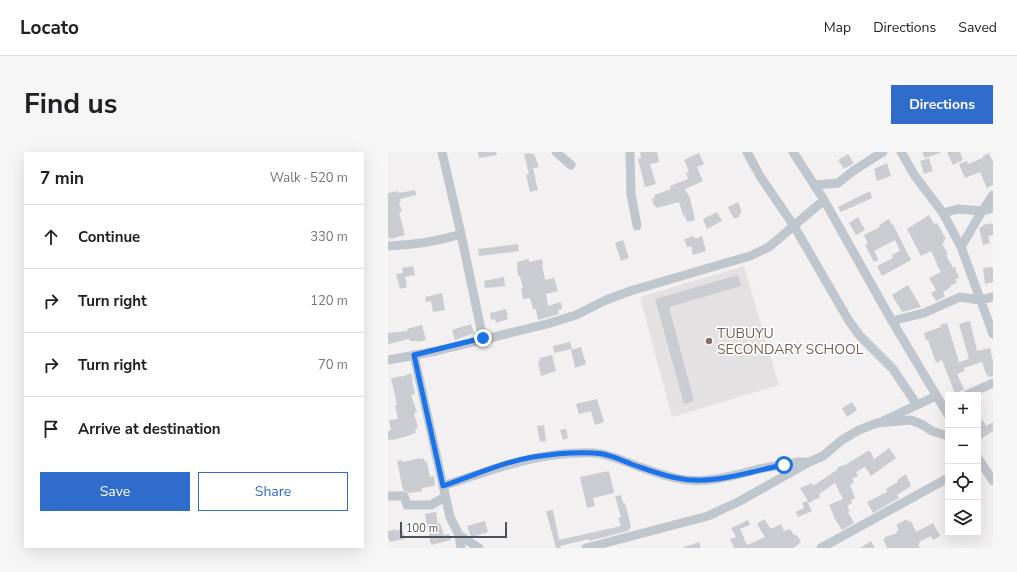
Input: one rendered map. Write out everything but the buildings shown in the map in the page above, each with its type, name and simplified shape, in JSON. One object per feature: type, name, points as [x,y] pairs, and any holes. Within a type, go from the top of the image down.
[{"type":"street","points":[[442,152],[483,338]]},
{"type":"street","points":[[556,152],[571,165]]},
{"type":"street","points":[[630,152],[631,194],[637,226]]},
{"type":"street","points":[[747,152],[760,176],[794,226],[849,320],[860,336],[892,369],[917,405]]},
{"type":"street","points":[[793,152],[824,200],[936,396],[945,404]]},
{"type":"street","points":[[814,185],[838,183],[853,171],[883,152]]},
{"type":"street","points":[[901,152],[915,176],[943,213],[960,247],[993,334]]},
{"type":"street","points":[[960,247],[993,195]]},
{"type":"street","points":[[388,360],[559,321],[581,313],[630,290],[750,256],[769,247],[824,200]]},
{"type":"street","points":[[943,213],[958,209],[982,211],[993,208]]},
{"type":"street","points":[[388,246],[418,245],[461,234]]},
{"type":"street","points":[[892,321],[924,313],[960,297],[980,300],[993,296]]},
{"type":"street","points":[[414,355],[450,517],[459,535],[461,548]]},
{"type":"street","points":[[973,392],[993,384]]},
{"type":"street","points":[[586,548],[708,516],[740,501],[809,462],[823,456],[842,440],[859,430],[881,422],[936,396]]},
{"type":"street","points":[[881,422],[911,420],[924,425],[932,431],[945,435]]},
{"type":"street","points":[[443,486],[532,457],[568,454],[595,453],[608,455],[654,472],[689,480],[715,479],[798,462],[809,462]]},
{"type":"street","points":[[981,464],[993,481]]},
{"type":"street","points":[[821,548],[945,480]]},
{"type":"street","points":[[388,496],[404,496],[407,505],[431,506],[445,496]]},
{"type":"street","points":[[459,535],[479,548]]},
{"type":"shaded area","name":"TUBUYU SECONDARY SCHOOL","points":[[744,266],[779,385],[672,417],[640,297]]},
{"type":"place","name":"TUBUYU SECONDARY SCHOOL","points":[[709,341]]},
{"type":"route","points":[[483,338],[436,351],[414,355],[443,486],[516,461],[532,457],[568,454],[595,453],[608,455],[642,468],[676,478],[689,480],[715,479],[784,465]]}]
